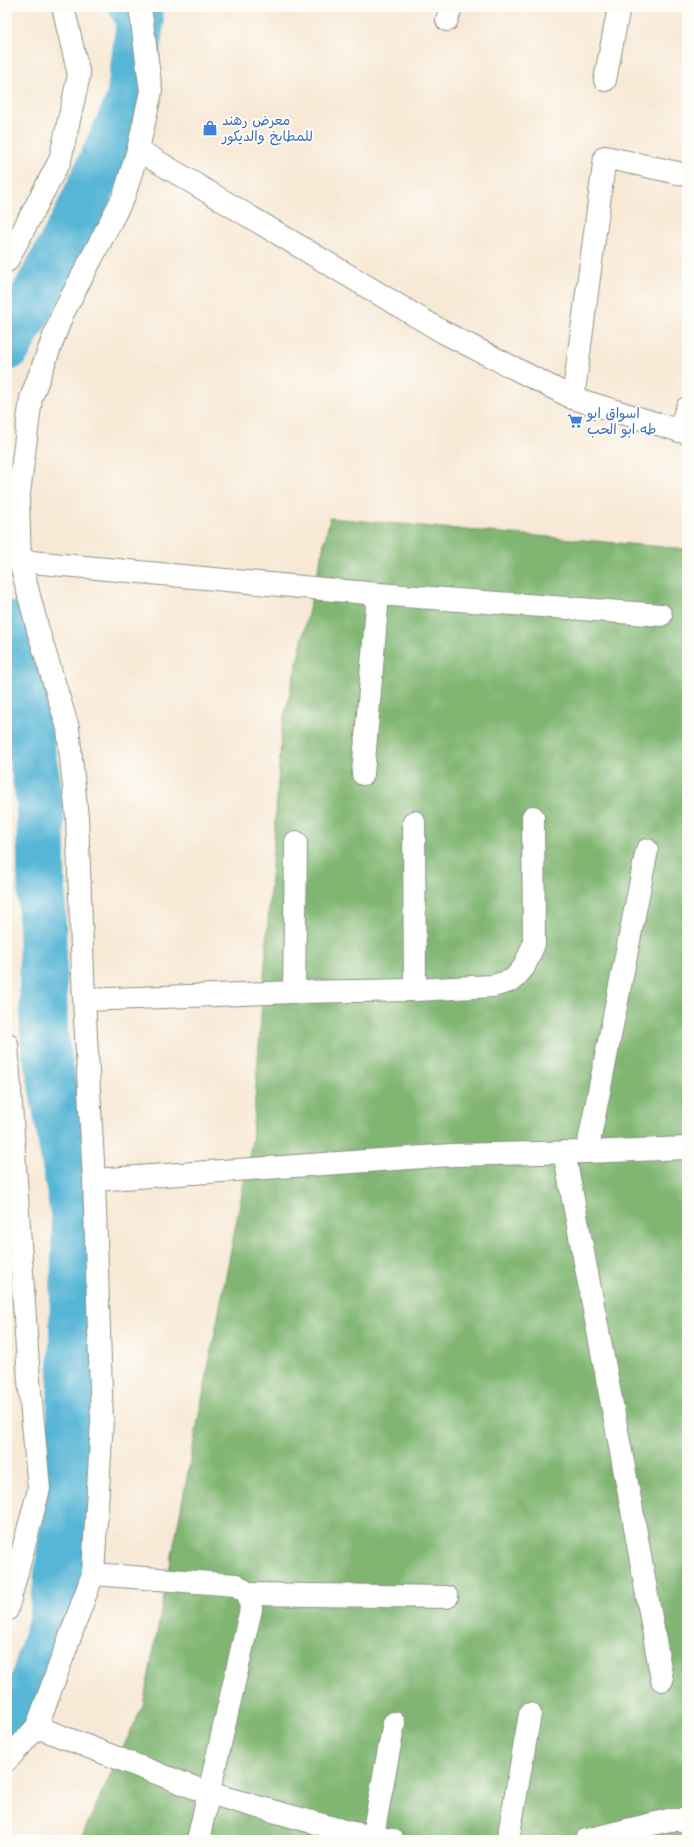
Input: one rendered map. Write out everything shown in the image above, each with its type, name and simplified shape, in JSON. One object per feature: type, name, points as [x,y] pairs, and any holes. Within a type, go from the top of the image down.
[{"type":"street","points":[[7,261],[60,160],[79,75],[64,7]]},
{"type":"street","points":[[7,1760],[37,1727],[93,1574],[102,1421],[94,1180],[84,1000],[77,816],[68,728],[38,630],[20,561],[18,501],[31,398],[62,315],[124,196],[138,150],[151,91],[140,7]]},
{"type":"street","points":[[605,80],[619,7]]},
{"type":"street","points":[[138,150],[443,332],[573,398],[683,432],[687,408]]},
{"type":"street","points":[[573,398],[605,157],[687,175]]},
{"type":"street","points":[[20,561],[378,594],[661,615]]},
{"type":"street","points":[[363,774],[378,594]]},
{"type":"street","points":[[84,1000],[294,992],[415,990],[493,986],[513,980],[524,967],[534,944],[533,817]]},
{"type":"street","points":[[414,822],[415,990]]},
{"type":"street","points":[[294,992],[296,842]]},
{"type":"street","points":[[587,1152],[647,850]]},
{"type":"street","points":[[7,1044],[28,1373],[39,1489],[7,1610]]},
{"type":"street","points":[[94,1180],[452,1155],[687,1148]]},
{"type":"street","points":[[564,1152],[662,1680]]},
{"type":"street","points":[[93,1574],[236,1585],[249,1594],[447,1597]]},
{"type":"street","points":[[198,1840],[251,1609],[249,1594]]},
{"type":"street","points":[[508,1840],[530,1714]]},
{"type":"street","points":[[37,1727],[208,1793],[348,1832],[379,1839],[394,1723]]},
{"type":"street","points":[[586,1840],[621,1836],[669,1820],[687,1820]]},
{"type":"green space","points":[[330,518],[687,549],[687,1840],[80,1840],[143,1705],[252,1141],[282,727]]},
{"type":"waterway","points":[[7,347],[76,220],[130,101],[140,21],[133,7]]},
{"type":"waterway","points":[[7,625],[13,643],[40,801],[44,1036],[76,1224],[69,1481],[53,1618],[21,1726],[7,1734]]},
{"type":"place","name":"معرض رهند للمطابخ والديكور","points":[[210,128]]},
{"type":"place","name":"اسواق ابو طه ابو الحب","points":[[575,421]]}]
